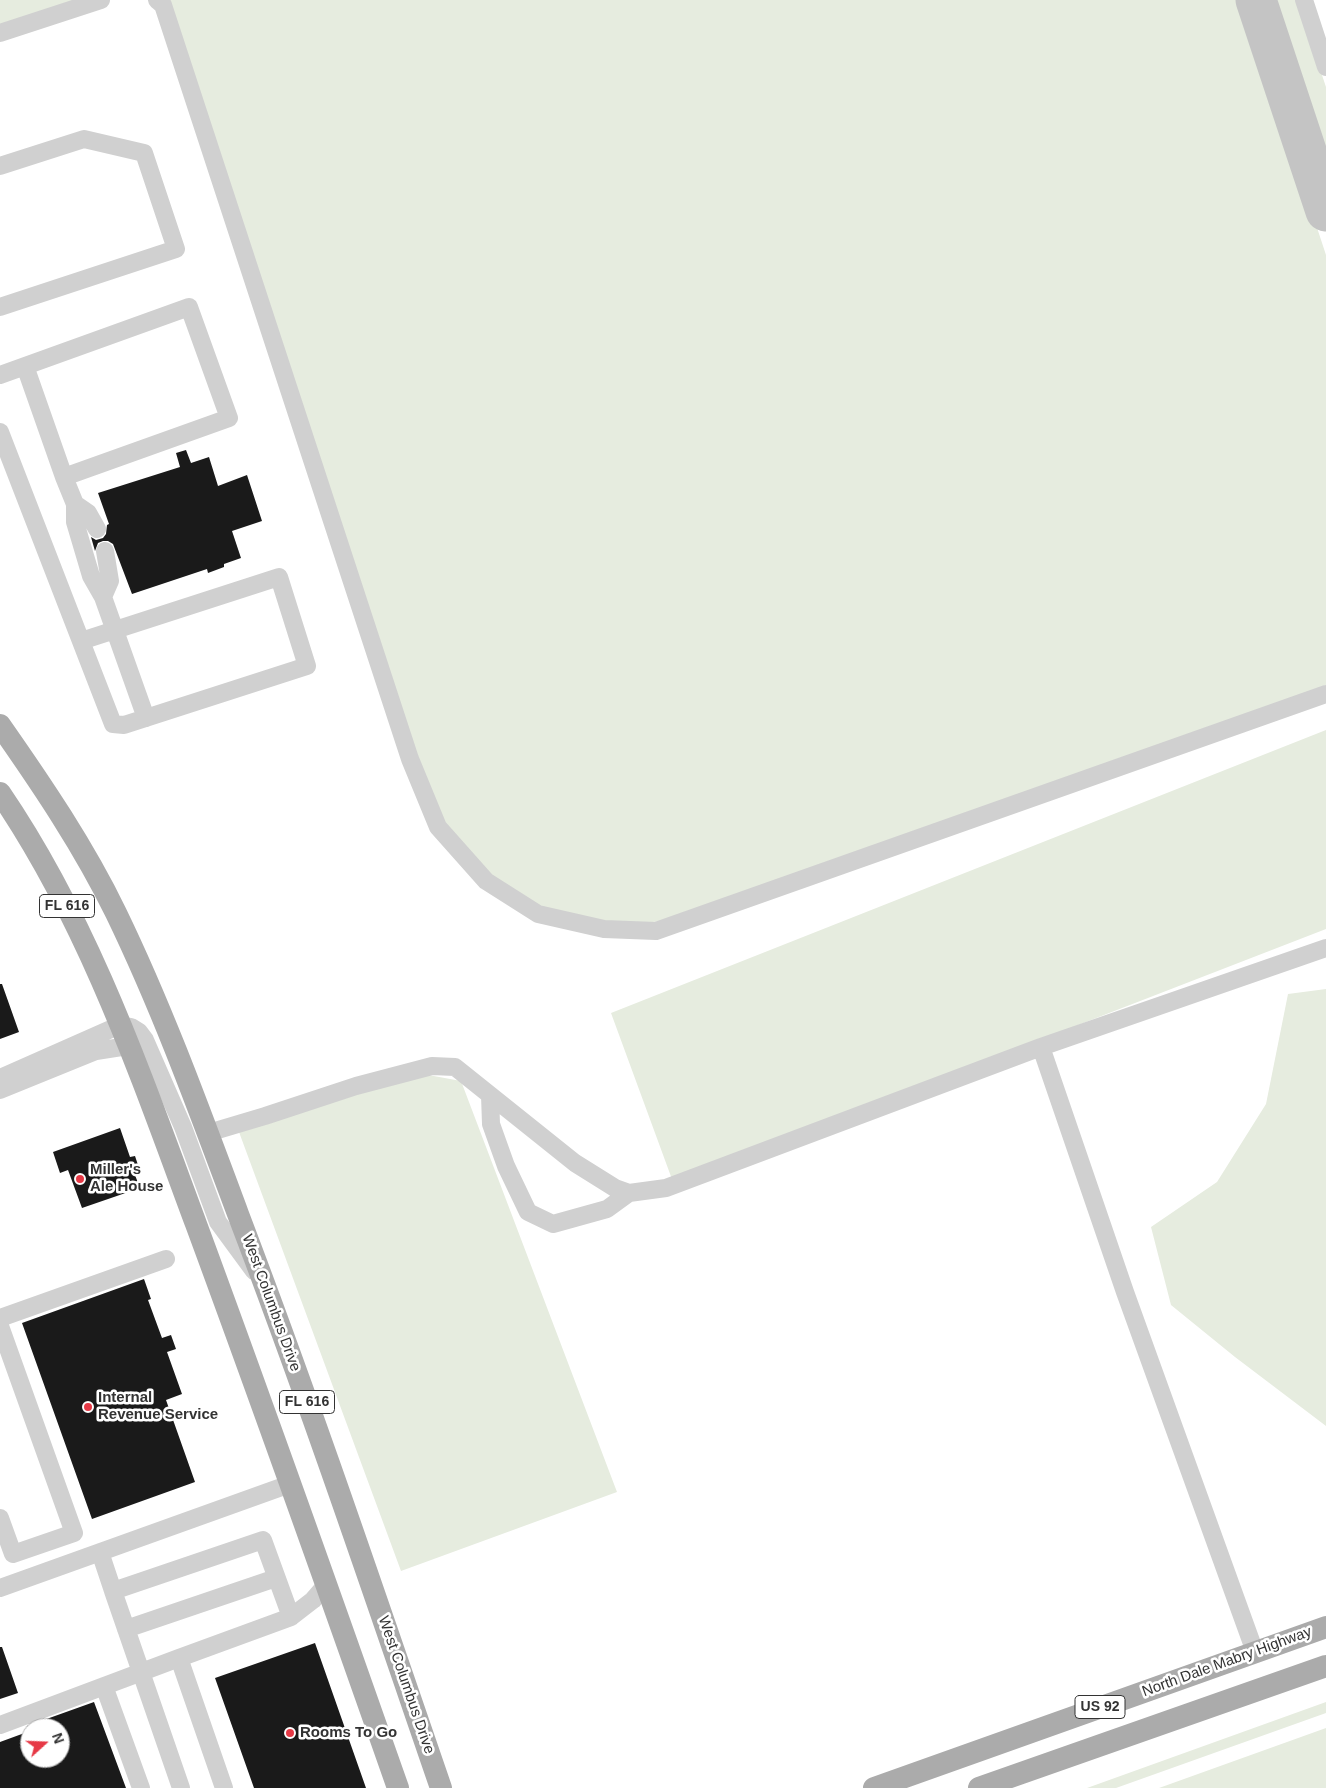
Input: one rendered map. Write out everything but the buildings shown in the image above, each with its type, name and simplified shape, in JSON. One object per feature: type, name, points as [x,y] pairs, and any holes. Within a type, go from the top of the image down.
[{"type":"main road","name":"West Columbus Drive","points":[[0,725],[90,864],[115,910],[164,1019],[266,1288],[441,1788]]},
{"type":"main road","name":"FL 616","points":[[0,793],[41,857],[81,933],[124,1035],[190,1209],[398,1788]]},
{"type":"main road","name":"North Dale Mabry Highway","points":[[874,1788],[1326,1627]]},
{"type":"main road","name":"US 92","points":[[979,1788],[1326,1666]]},
{"type":"street","points":[[0,33],[101,0]]},
{"type":"street","points":[[157,0],[163,5],[410,759],[438,827],[486,881],[538,914],[604,929],[656,931],[1326,694]]},
{"type":"street","points":[[1304,0],[1326,67]]},
{"type":"street","points":[[0,166],[84,138],[144,154],[176,249],[0,307]]},
{"type":"street","points":[[0,375],[190,307],[229,418],[64,477]]},
{"type":"street","points":[[25,366],[75,504],[75,522],[91,576],[102,597],[146,718]]},
{"type":"street","points":[[0,432],[113,724],[124,726],[307,666],[278,577],[81,641]]},
{"type":"street","points":[[75,504],[88,513],[97,529]]},
{"type":"street","points":[[102,597],[110,581],[105,551]]},
{"type":"street","points":[[208,1133],[356,1086],[432,1066],[454,1067],[575,1163],[615,1188],[629,1192],[666,1188],[1041,1048],[1326,948]]},
{"type":"street","points":[[0,1090],[96,1051],[124,1035],[131,1027],[139,1032],[145,1040],[182,1127],[218,1222],[266,1288]]},
{"type":"street","points":[[0,1078],[124,1035]]},
{"type":"street","points":[[1041,1048],[1125,1292],[1255,1652]]},
{"type":"street","points":[[490,1095],[491,1124],[506,1166],[528,1212],[553,1224],[607,1209],[629,1192]]},
{"type":"street","points":[[0,1318],[166,1259]]},
{"type":"street","points":[[0,1326],[74,1533],[13,1554],[0,1518]]},
{"type":"street","points":[[0,1588],[290,1484]]},
{"type":"street","points":[[113,1591],[263,1540],[291,1617]]},
{"type":"street","points":[[100,1552],[182,1788]]},
{"type":"street","points":[[126,1629],[276,1578]]},
{"type":"street","points":[[0,1725],[291,1617],[313,1600],[326,1585]]},
{"type":"street","points":[[179,1658],[224,1788]]},
{"type":"street","points":[[104,1686],[141,1788]]},
{"type":"shaded area","points":[[0,0],[76,0],[0,26]]},
{"type":"shaded area","points":[[168,0],[1242,0],[1326,255],[1326,685],[662,921],[644,923],[598,921],[539,906],[491,877],[450,833],[424,782]]},
{"type":"shaded area","points":[[1272,0],[1297,0],[1326,87],[1326,165]]},
{"type":"shaded area","points":[[1326,730],[1326,929],[673,1182],[611,1013]]},
{"type":"shaded area","points":[[1326,989],[1326,1426],[1235,1357],[1171,1305],[1151,1227],[1217,1182],[1266,1104],[1288,994]]},
{"type":"shaded area","points":[[412,1072],[461,1081],[617,1492],[401,1571],[239,1132]]},
{"type":"shaded area","points":[[1326,1702],[1326,1713],[1116,1788],[1087,1788]]},
{"type":"shaded area","points":[[1326,1728],[1326,1788],[1159,1788]]},
{"type":"taxiway","points":[[1256,0],[1326,211]]},
{"type":"place","name":"Miller's Ale House","points":[[80,1179]]},
{"type":"place","name":"Internal Revenue Service","points":[[88,1407]]},
{"type":"place","name":"Rooms To Go","points":[[290,1733]]}]
